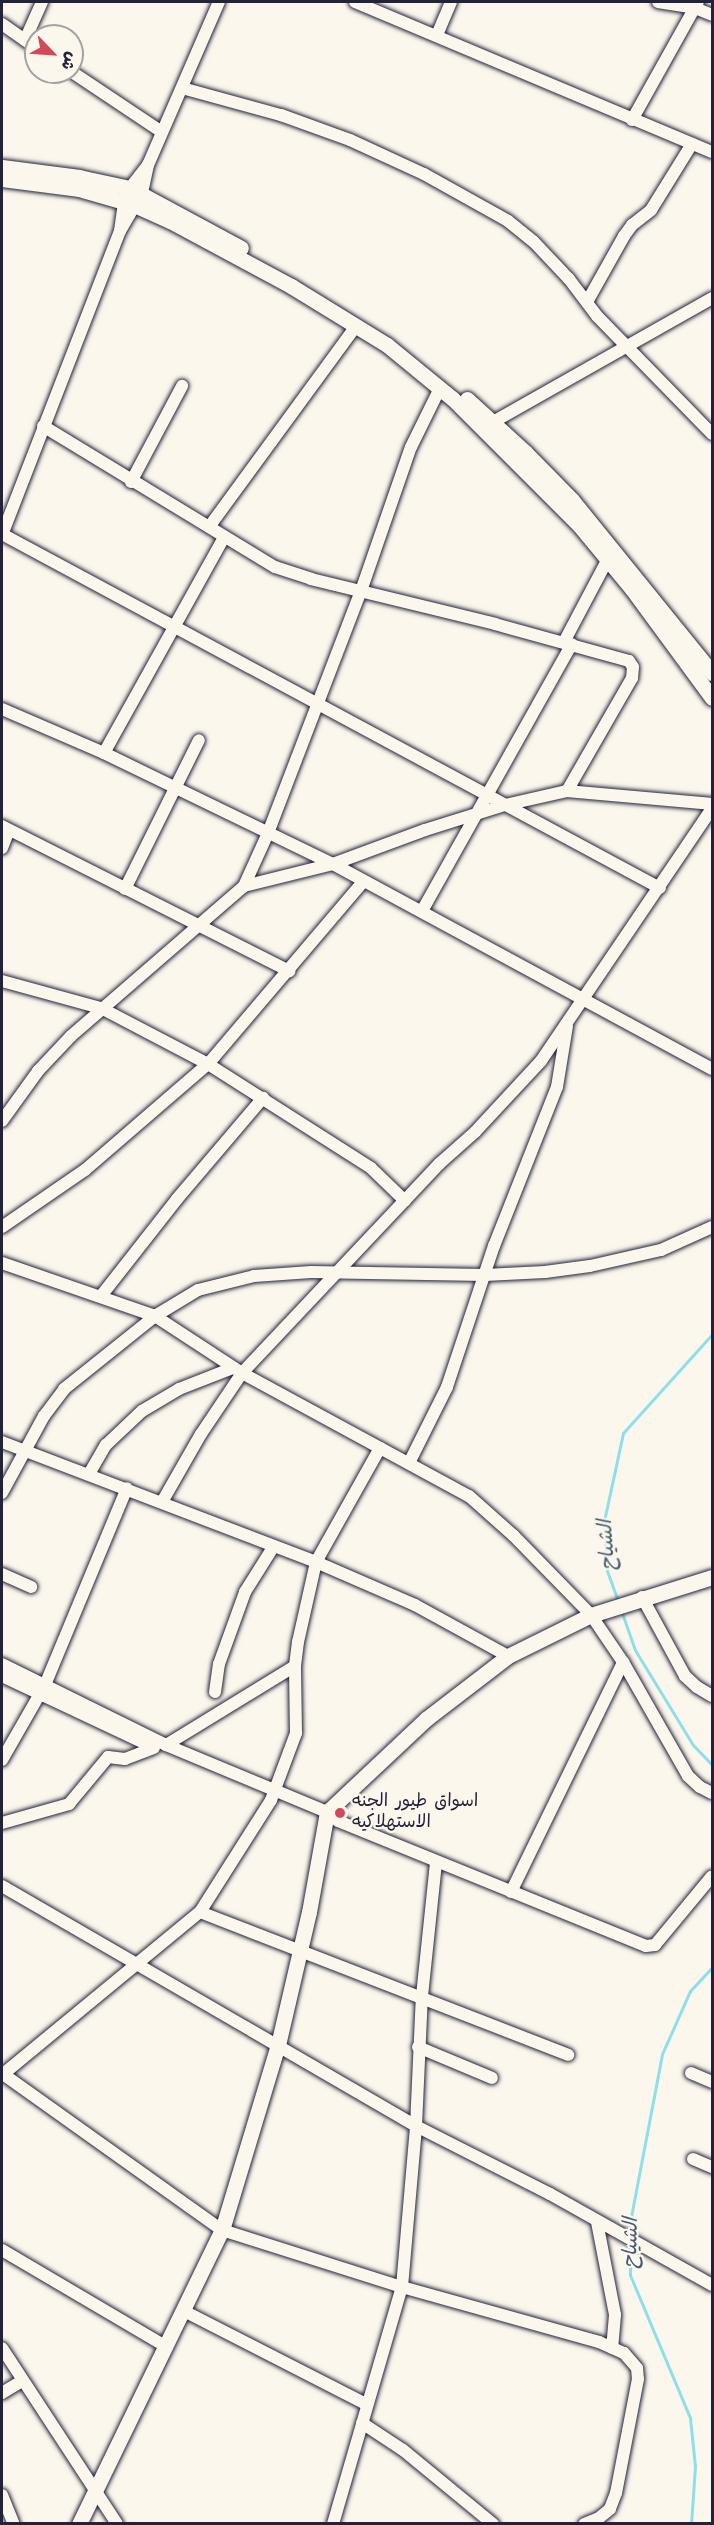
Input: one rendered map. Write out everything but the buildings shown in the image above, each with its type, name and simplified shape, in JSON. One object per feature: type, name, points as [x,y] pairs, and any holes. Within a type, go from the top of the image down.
[{"type":"main road","points":[[2,167],[79,177],[133,197],[214,245],[404,345],[493,422],[579,507],[712,673]]},
{"type":"main road","points":[[2,178],[133,197]]},
{"type":"main road","points":[[345,313],[356,326],[387,345],[440,388],[539,483],[608,559],[712,698]]},
{"type":"main road","points":[[79,2523],[222,2230],[278,2045],[330,1818],[426,1719],[508,1656],[597,1613],[638,1598],[712,1577]]},
{"type":"street","points":[[32,24],[42,2]]},
{"type":"street","points":[[219,2],[133,197],[80,339],[43,426],[2,534],[660,888]]},
{"type":"street","points":[[355,2],[712,152]]},
{"type":"street","points":[[437,35],[451,2]]},
{"type":"street","points":[[658,2],[697,5],[712,15]]},
{"type":"street","points":[[632,120],[697,5]]},
{"type":"street","points":[[2,24],[24,39]]},
{"type":"street","points":[[84,80],[162,132]]},
{"type":"street","points":[[182,88],[281,115],[350,140],[481,203],[534,242],[569,279],[627,348],[712,434]]},
{"type":"street","points":[[587,302],[624,236],[632,225],[651,210],[692,144]]},
{"type":"street","points":[[493,422],[712,298]]},
{"type":"street","points":[[209,527],[356,326]]},
{"type":"street","points":[[131,482],[182,386]]},
{"type":"street","points":[[2,1120],[38,1071],[101,1008],[200,926],[244,886],[268,833],[361,591],[411,447],[440,388]]},
{"type":"street","points":[[43,426],[131,482],[274,567],[629,661],[634,671],[567,791]]},
{"type":"street","points":[[104,753],[224,537]]},
{"type":"street","points":[[422,911],[479,813],[568,643],[608,559]]},
{"type":"street","points":[[2,709],[104,753],[174,789],[333,864],[712,1069]]},
{"type":"street","points":[[125,890],[199,740]]},
{"type":"street","points":[[162,1502],[238,1371],[525,1081],[568,1025],[582,1000],[660,888],[712,806],[567,791],[505,805],[333,864],[244,886]]},
{"type":"street","points":[[2,848],[5,828],[289,970]]},
{"type":"street","points":[[2,1227],[85,1170],[208,1064],[364,881]]},
{"type":"street","points":[[2,981],[101,1008],[208,1064],[382,1176],[405,1201]]},
{"type":"street","points":[[409,1463],[447,1388],[494,1246],[557,1087],[568,1025]]},
{"type":"street","points":[[101,1296],[177,1199],[263,1098]]},
{"type":"street","points":[[2,1493],[44,1416],[64,1389],[155,1316],[198,1290],[254,1276],[338,1271],[485,1275],[590,1266],[661,1250],[712,1227]]},
{"type":"street","points":[[2,1263],[155,1316],[238,1371],[461,1491],[493,1515],[597,1613],[688,1776],[700,1787],[712,1793]]},
{"type":"street","points":[[89,1474],[106,1445],[142,1411],[179,1389],[238,1371]]},
{"type":"street","points":[[2,1442],[316,1562],[415,1605],[508,1656]]},
{"type":"street","points":[[380,1448],[316,1562],[302,1618],[295,1666],[296,1733],[273,1796],[200,1912],[139,1965],[2,2075],[222,2230],[402,2287],[564,2331],[612,2348],[632,2360],[637,2368],[638,2379],[612,2503],[604,2514],[584,2523]]},
{"type":"street","points":[[3,1755],[42,1690],[127,1488]]},
{"type":"street","points":[[215,1692],[219,1664],[245,1592],[274,1546]]},
{"type":"street","points":[[2,1574],[31,1587]]},
{"type":"street","points":[[638,1598],[685,1676],[712,1696]]},
{"type":"street","points":[[511,1892],[623,1662]]},
{"type":"street","points":[[2,1664],[42,1690]]},
{"type":"street","points":[[2,1823],[69,1804],[108,1757],[124,1759],[160,1746],[295,1666]]},
{"type":"street","points":[[2,1676],[42,1690],[273,1796],[650,1947],[655,1945],[712,1876]]},
{"type":"street","points":[[333,2523],[402,2287],[416,2126],[422,1996],[436,1862]]},
{"type":"street","points":[[2,1886],[416,2126],[488,2161],[712,2285]]},
{"type":"street","points":[[200,1912],[422,1996],[568,2055]]},
{"type":"street","points":[[418,2047],[492,2078]]},
{"type":"street","points":[[691,2073],[712,2082]]},
{"type":"street","points":[[693,2159],[712,2167]]},
{"type":"street","points":[[597,2222],[615,2315],[612,2348]]},
{"type":"street","points":[[2,2250],[165,2346]]},
{"type":"street","points":[[184,2311],[366,2404]]},
{"type":"street","points":[[2,2348],[95,2493],[117,2523]]},
{"type":"street","points":[[2,2394],[22,2381]]},
{"type":"street","points":[[362,2423],[403,2450],[493,2523]]},
{"type":"street","points":[[2,2495],[14,2523]]},
{"type":"waterway","name":"الشياح","points":[[618,1601],[607,1571],[604,1521],[623,1433],[712,1334]]},
{"type":"waterway","name":"الشياح","points":[[621,1610],[635,1650],[693,1745],[712,1765]]},
{"type":"waterway","name":"الشياح","points":[[630,2234],[630,2222],[662,2054],[690,1991],[712,1967]]},
{"type":"waterway","name":"الشياح","points":[[630,2244],[630,2275],[690,2418],[695,2466],[691,2524]]},
{"type":"place","name":"اسواق طيور الجنه الاستهلاكيه","points":[[340,1813]]}]
